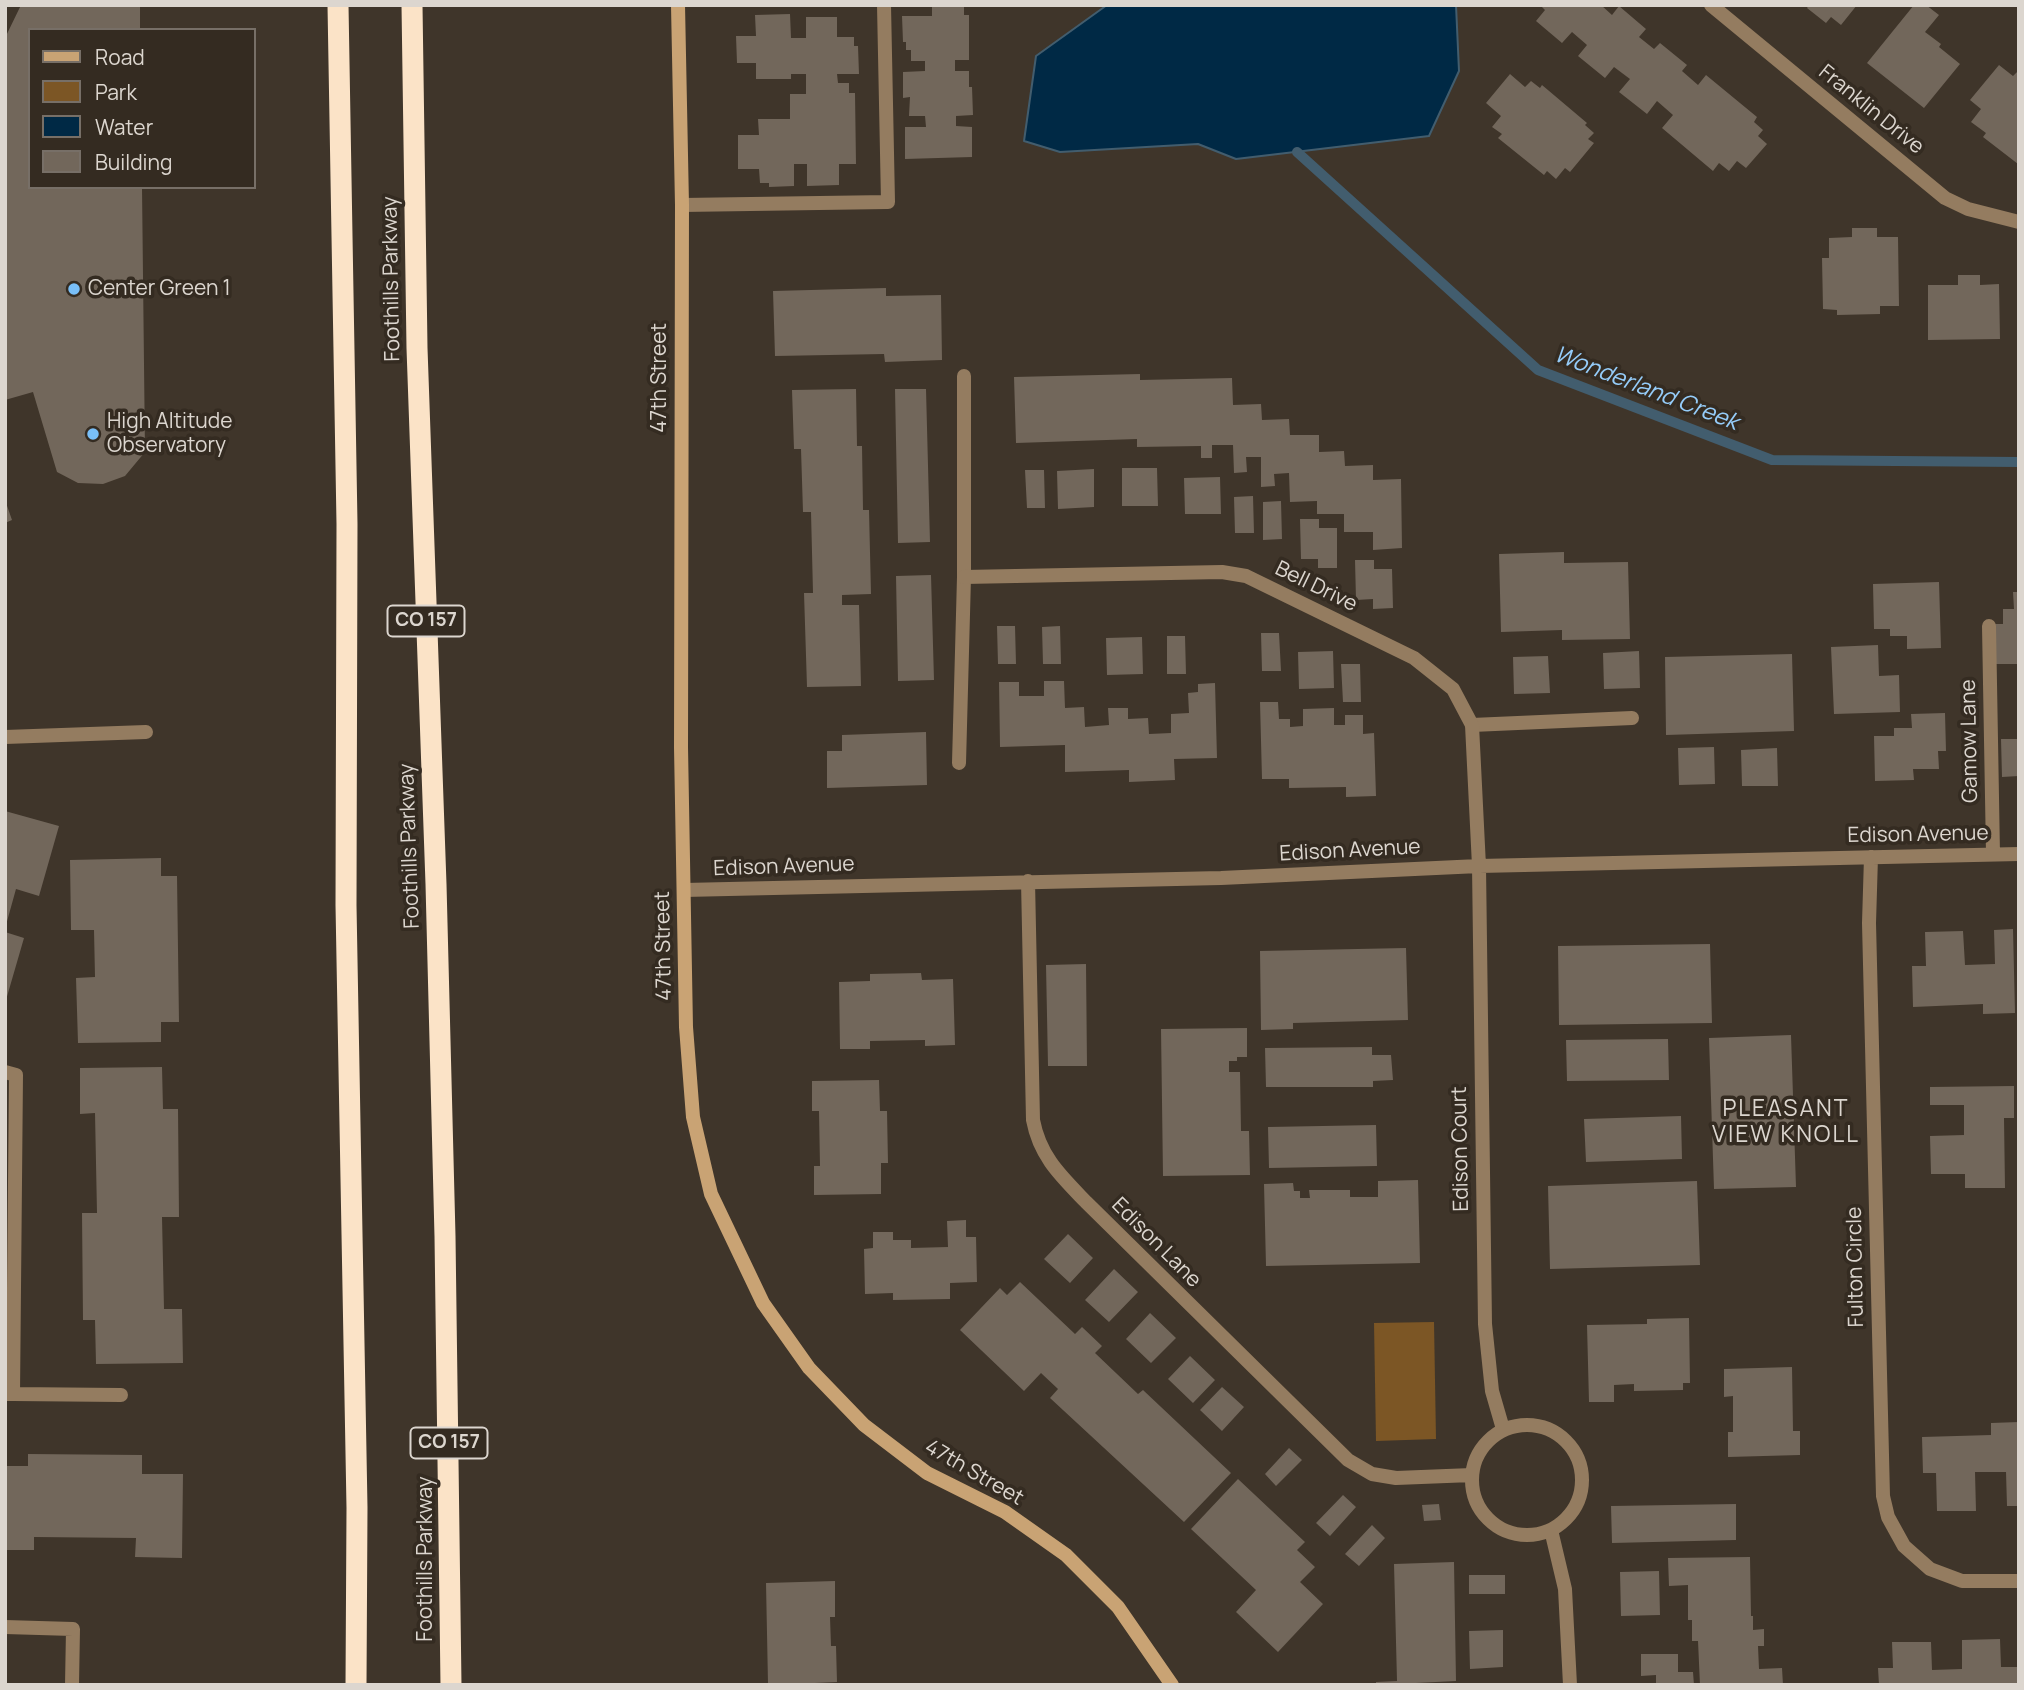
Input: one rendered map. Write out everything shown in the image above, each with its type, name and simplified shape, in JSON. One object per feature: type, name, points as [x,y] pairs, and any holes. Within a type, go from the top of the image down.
[{"type":"highway","points":[[338,5],[347,524],[346,905],[357,1508],[356,1685]]},
{"type":"highway","name":"Foothills Parkway","points":[[412,5],[417,361],[436,884],[445,1236],[452,1685]]},
{"type":"highway","points":[[451,1651],[461,1685]]},
{"type":"highway","points":[[346,1685],[355,1655]]},
{"type":"street","name":"47th Street","points":[[678,5],[681,205],[681,698],[686,1027],[693,1117],[711,1194],[763,1303],[809,1368],[864,1425],[927,1474],[1005,1512],[1066,1555],[1118,1607],[1172,1685]]},
{"type":"street","points":[[681,205],[888,202],[884,5]]},
{"type":"street","name":"Franklin Drive","points":[[1711,5],[1945,198],[1968,209],[2019,222]]},
{"type":"street","points":[[959,763],[964,577],[964,376]]},
{"type":"street","name":"Bell Drive","points":[[964,577],[1222,572],[1246,576],[1414,658],[1453,689],[1472,725],[1479,866]]},
{"type":"street","name":"Gamow Lane","points":[[1989,626],[1993,854]]},
{"type":"street","points":[[1472,725],[1632,718]]},
{"type":"street","points":[[5,737],[146,732]]},
{"type":"street","name":"Edison Avenue","points":[[684,890],[1221,878],[1479,866],[2019,854]]},
{"type":"street","name":"Fulton Circle","points":[[1871,857],[1869,923],[1883,1496],[1888,1517],[1904,1546],[1930,1569],[1962,1581],[2019,1581]]},
{"type":"street","name":"Edison Court","points":[[1479,866],[1485,1324],[1492,1391],[1503,1429]]},
{"type":"street","name":"Edison Lane","points":[[1028,881],[1033,1120],[1036,1136],[1049,1162],[1095,1212],[1348,1460],[1371,1475],[1396,1478],[1472,1475]]},
{"type":"street","points":[[5,1072],[16,1075],[9,1394],[121,1395]]},
{"type":"street","points":[[1532,1424],[1546,1427],[1570,1443],[1578,1456],[1583,1469],[1580,1499],[1563,1522],[1551,1530],[1537,1535],[1508,1532],[1495,1525],[1477,1503],[1472,1489],[1472,1475],[1479,1452],[1493,1435],[1503,1429],[1532,1424]]},
{"type":"street","points":[[1551,1530],[1565,1590],[1570,1685]]},
{"type":"street","points":[[5,1628],[73,1629],[72,1685]]},
{"type":"green space","points":[[1434,1322],[1436,1439],[1376,1441],[1374,1323]]},
{"type":"water","points":[[1107,5],[1456,5],[1459,71],[1429,136],[1236,159],[1198,144],[1060,152],[1024,141],[1036,56]]},
{"type":"building","name":"Center Green 1","points":[[21,5],[140,5],[140,28],[28,28],[28,189],[142,189],[145,452],[125,476],[103,484],[78,483],[57,472],[33,392],[5,400],[5,38]]},
{"type":"building","points":[[932,5],[964,5],[964,15],[969,15],[969,60],[955,60],[955,71],[969,71],[973,115],[956,116],[956,126],[972,127],[972,157],[905,159],[905,127],[926,127],[925,116],[909,116],[910,97],[903,98],[903,72],[925,71],[925,61],[911,61],[911,50],[906,50],[906,42],[903,42],[902,16],[932,16]]},
{"type":"building","points":[[1540,5],[1601,5],[1612,15],[1619,6],[1646,29],[1639,37],[1654,49],[1660,43],[1687,65],[1682,71],[1698,85],[1706,75],[1757,117],[1754,122],[1763,130],[1758,136],[1767,144],[1746,168],[1737,161],[1729,171],[1719,163],[1713,171],[1662,128],[1673,115],[1657,101],[1647,114],[1619,92],[1630,79],[1614,67],[1605,78],[1578,56],[1587,45],[1572,32],[1562,43],[1536,21],[1545,10]]},
{"type":"building","points":[[1809,5],[1857,5],[1841,25],[1831,17],[1826,23],[1807,8]]},
{"type":"building","points":[[1914,5],[1926,5],[1939,15],[1925,32],[1960,64],[1924,108],[1867,63]]},
{"type":"building","points":[[790,14],[791,38],[806,38],[806,17],[837,17],[837,37],[854,37],[854,46],[858,46],[859,74],[837,74],[838,83],[849,83],[849,93],[855,93],[856,164],[839,164],[839,185],[807,186],[807,164],[794,164],[794,186],[769,187],[769,183],[760,183],[759,169],[738,169],[738,135],[759,135],[758,119],[790,119],[790,94],[806,94],[806,74],[791,74],[791,79],[756,79],[756,63],[737,63],[736,36],[756,36],[755,15]]},
{"type":"building","points":[[1999,65],[2013,76],[2019,70],[2018,164],[1983,137],[1986,133],[1971,122],[1981,109],[1970,100]]},
{"type":"building","points":[[1510,74],[1525,87],[1531,81],[1540,88],[1542,85],[1587,123],[1585,125],[1594,133],[1588,139],[1594,143],[1570,172],[1565,168],[1556,179],[1547,171],[1544,175],[1498,138],[1502,134],[1492,127],[1501,116],[1486,103]]},
{"type":"building","points":[[1852,228],[1877,228],[1877,237],[1898,237],[1899,306],[1880,306],[1880,314],[1837,315],[1837,310],[1823,309],[1822,258],[1829,258],[1829,238],[1852,237]]},
{"type":"building","points":[[1958,275],[1980,275],[1980,285],[1999,284],[2000,339],[1928,340],[1928,285],[1958,285]]},
{"type":"building","points":[[886,288],[886,296],[941,295],[942,360],[885,362],[884,354],[775,356],[773,291]]},
{"type":"building","points":[[1140,374],[1140,380],[1232,378],[1233,405],[1261,404],[1262,420],[1289,419],[1290,435],[1319,435],[1319,452],[1344,451],[1345,466],[1373,465],[1373,480],[1401,479],[1402,548],[1373,550],[1373,532],[1344,532],[1344,514],[1317,514],[1317,501],[1290,502],[1289,473],[1274,474],[1275,486],[1261,487],[1261,457],[1246,457],[1247,472],[1234,473],[1233,445],[1212,445],[1212,458],[1201,458],[1201,446],[1137,447],[1137,439],[1016,443],[1014,377]]},
{"type":"building","points":[[856,389],[857,446],[862,446],[863,510],[869,510],[871,594],[842,595],[842,605],[859,605],[861,686],[807,687],[804,593],[813,593],[811,512],[803,512],[801,449],[794,449],[792,390]]},
{"type":"building","points":[[895,389],[926,389],[930,542],[898,543]]},
{"type":"building","points":[[1122,468],[1157,468],[1158,506],[1122,506]]},
{"type":"building","points":[[1094,469],[1094,507],[1058,509],[1057,471]]},
{"type":"building","points":[[1025,470],[1044,470],[1045,508],[1027,508]]},
{"type":"building","points":[[1220,477],[1221,514],[1185,514],[1184,478]]},
{"type":"building","points":[[1253,496],[1254,533],[1235,533],[1234,497]]},
{"type":"building","points":[[5,500],[12,520],[5,523]]},
{"type":"building","points":[[1281,501],[1282,539],[1263,540],[1263,502]]},
{"type":"building","points":[[1300,519],[1319,519],[1319,528],[1337,528],[1337,568],[1318,568],[1318,559],[1301,559]]},
{"type":"building","points":[[1564,552],[1564,563],[1628,562],[1630,639],[1562,640],[1562,630],[1501,632],[1499,554]]},
{"type":"building","points":[[1355,560],[1374,560],[1374,569],[1392,569],[1393,608],[1373,609],[1373,599],[1356,600]]},
{"type":"building","points":[[931,575],[934,680],[898,681],[896,576]]},
{"type":"building","points":[[1939,582],[1941,648],[1907,649],[1907,636],[1890,636],[1890,629],[1874,629],[1873,584]]},
{"type":"building","points":[[2013,592],[2019,592],[2019,664],[1992,664],[1991,624],[2003,624],[2003,609],[2014,609]]},
{"type":"building","points":[[997,626],[1015,626],[1016,664],[998,664]]},
{"type":"building","points":[[1060,626],[1061,664],[1043,664],[1042,627]]},
{"type":"building","points":[[1261,633],[1279,633],[1281,671],[1262,671]]},
{"type":"building","points":[[1167,636],[1185,636],[1186,674],[1167,674]]},
{"type":"building","points":[[1142,637],[1143,674],[1107,675],[1106,638]]},
{"type":"building","points":[[1878,645],[1879,676],[1899,675],[1900,712],[1834,714],[1831,647]]},
{"type":"building","points":[[1333,651],[1334,688],[1299,689],[1298,652]]},
{"type":"building","points":[[1639,651],[1640,688],[1604,689],[1603,653]]},
{"type":"building","points":[[1792,654],[1794,731],[1666,735],[1665,657]]},
{"type":"building","points":[[1548,656],[1550,693],[1514,694],[1513,657]]},
{"type":"building","points":[[1341,664],[1360,664],[1361,702],[1343,702]]},
{"type":"building","points":[[1044,681],[1064,681],[1065,708],[1084,707],[1085,727],[1109,725],[1108,708],[1128,708],[1128,719],[1148,718],[1149,734],[1171,733],[1171,714],[1189,713],[1188,693],[1198,692],[1198,684],[1215,683],[1217,758],[1174,759],[1175,780],[1129,782],[1129,770],[1065,772],[1065,745],[1000,747],[999,682],[1019,682],[1019,696],[1044,696]]},
{"type":"building","points":[[1260,702],[1278,702],[1279,719],[1290,719],[1290,727],[1303,726],[1303,709],[1334,708],[1334,725],[1345,725],[1345,715],[1363,715],[1363,734],[1374,733],[1376,796],[1346,797],[1346,787],[1289,788],[1289,779],[1262,779]]},
{"type":"building","points":[[1945,713],[1946,751],[1938,751],[1939,769],[1913,769],[1914,780],[1875,781],[1874,736],[1894,736],[1894,728],[1912,728],[1911,714]]},
{"type":"building","points":[[926,732],[927,785],[827,788],[827,751],[842,751],[842,735]]},
{"type":"building","points":[[2001,739],[2019,739],[2019,776],[2002,777]]},
{"type":"building","points":[[1714,747],[1715,784],[1679,785],[1678,748]]},
{"type":"building","points":[[1777,748],[1778,786],[1742,786],[1741,750]]},
{"type":"building","points":[[5,811],[59,826],[39,896],[16,889],[6,925]]},
{"type":"building","points":[[161,858],[161,876],[177,876],[179,1022],[161,1022],[161,1042],[78,1043],[76,978],[95,977],[94,930],[71,930],[70,860]]},
{"type":"building","points":[[2013,929],[2015,1013],[1983,1014],[1983,1004],[1913,1007],[1912,966],[1926,966],[1925,932],[1963,931],[1965,965],[1995,964],[1994,930]]},
{"type":"building","points":[[5,932],[24,938],[6,1000],[5,1000]]},
{"type":"building","points":[[1710,944],[1712,1023],[1559,1025],[1558,946]]},
{"type":"building","points":[[1406,948],[1408,1020],[1293,1023],[1293,1029],[1261,1030],[1260,951]]},
{"type":"building","points":[[1086,964],[1087,1066],[1048,1066],[1046,965]]},
{"type":"building","points":[[921,973],[922,980],[953,979],[955,1045],[925,1046],[925,1040],[870,1041],[870,1049],[840,1049],[839,982],[870,981],[870,974]]},
{"type":"building","points":[[1247,1028],[1247,1057],[1237,1057],[1237,1061],[1229,1061],[1229,1072],[1240,1072],[1241,1131],[1249,1131],[1250,1175],[1163,1176],[1161,1029]]},
{"type":"building","points":[[1791,1035],[1796,1187],[1714,1189],[1709,1038]]},
{"type":"building","points":[[1668,1039],[1669,1080],[1567,1081],[1566,1040]]},
{"type":"building","points":[[1372,1047],[1372,1055],[1391,1055],[1393,1080],[1373,1081],[1373,1087],[1266,1087],[1265,1048]]},
{"type":"building","points":[[162,1067],[163,1109],[178,1109],[179,1217],[162,1217],[164,1309],[182,1309],[183,1363],[96,1364],[95,1320],[83,1320],[82,1213],[97,1213],[95,1113],[80,1114],[80,1068]]},
{"type":"building","points":[[879,1080],[880,1111],[887,1111],[888,1163],[881,1163],[881,1194],[814,1195],[814,1166],[820,1166],[819,1111],[812,1111],[812,1081]]},
{"type":"building","points":[[2014,1086],[2014,1118],[2004,1118],[2005,1188],[1965,1188],[1965,1174],[1931,1174],[1930,1136],[1964,1135],[1964,1105],[1930,1105],[1930,1087]]},
{"type":"building","points":[[1681,1116],[1682,1159],[1586,1162],[1584,1119]]},
{"type":"building","points":[[1376,1125],[1377,1166],[1269,1168],[1268,1127]]},
{"type":"building","points":[[1418,1180],[1420,1263],[1266,1266],[1264,1184],[1293,1183],[1294,1191],[1300,1191],[1300,1198],[1310,1198],[1309,1190],[1350,1190],[1350,1197],[1378,1197],[1378,1181]]},
{"type":"building","points":[[1697,1181],[1700,1265],[1550,1269],[1548,1186]]},
{"type":"building","points":[[966,1220],[966,1237],[976,1237],[977,1282],[950,1283],[950,1299],[893,1300],[893,1293],[865,1294],[864,1249],[873,1248],[873,1232],[893,1232],[893,1240],[911,1240],[911,1248],[948,1247],[947,1221]]},
{"type":"building","points":[[1068,1234],[1093,1258],[1070,1283],[1044,1259]]},
{"type":"building","points":[[1114,1269],[1138,1292],[1109,1322],[1085,1300]]},
{"type":"building","points":[[1020,1282],[1075,1334],[1082,1327],[1102,1346],[1095,1353],[1138,1394],[1143,1390],[1231,1473],[1184,1522],[1050,1398],[1058,1389],[1041,1373],[1024,1391],[960,1330],[1000,1288],[1007,1295]]},
{"type":"building","points":[[1150,1313],[1176,1338],[1151,1363],[1126,1339]]},
{"type":"building","points":[[1689,1318],[1690,1383],[1683,1383],[1683,1390],[1634,1391],[1634,1384],[1614,1385],[1614,1402],[1589,1402],[1587,1325],[1647,1324],[1647,1319]]},
{"type":"building","points":[[1190,1356],[1215,1380],[1193,1403],[1168,1379]]},
{"type":"building","points":[[1792,1367],[1793,1431],[1800,1431],[1800,1455],[1728,1457],[1728,1432],[1733,1432],[1733,1396],[1724,1397],[1724,1369]]},
{"type":"building","points":[[1222,1387],[1244,1407],[1222,1431],[1200,1410]]},
{"type":"building","points":[[2019,1422],[2019,1506],[2007,1506],[2006,1472],[1975,1472],[1976,1511],[1937,1511],[1936,1473],[1923,1473],[1922,1437],[1991,1435],[1991,1423]]},
{"type":"building","points":[[1289,1448],[1302,1460],[1276,1486],[1265,1474]]},
{"type":"building","points":[[28,1454],[142,1455],[142,1474],[183,1474],[182,1558],[135,1557],[136,1538],[34,1537],[34,1550],[5,1550],[5,1466],[28,1466]]},
{"type":"building","points":[[1238,1479],[1305,1542],[1297,1550],[1315,1567],[1300,1582],[1323,1604],[1278,1652],[1236,1612],[1256,1590],[1191,1529]]},
{"type":"building","points":[[1343,1495],[1356,1507],[1330,1536],[1316,1523]]},
{"type":"building","points":[[1439,1504],[1441,1520],[1424,1521],[1422,1505]]},
{"type":"building","points":[[1736,1504],[1736,1540],[1612,1543],[1611,1506]]},
{"type":"building","points":[[1372,1525],[1385,1538],[1359,1566],[1345,1554]]},
{"type":"building","points":[[1750,1557],[1753,1630],[1764,1629],[1764,1646],[1758,1646],[1759,1669],[1782,1668],[1783,1685],[1700,1685],[1698,1641],[1692,1641],[1692,1620],[1688,1620],[1688,1585],[1669,1586],[1668,1558]]},
{"type":"building","points":[[1454,1562],[1456,1681],[1376,1685],[1376,1682],[1397,1681],[1394,1564]]},
{"type":"building","points":[[1659,1571],[1660,1615],[1621,1616],[1620,1572]]},
{"type":"building","points":[[1469,1575],[1505,1575],[1505,1594],[1469,1594]]},
{"type":"building","points":[[835,1581],[835,1617],[830,1617],[831,1646],[836,1646],[837,1682],[815,1685],[768,1684],[766,1583]]},
{"type":"building","points":[[1503,1630],[1503,1667],[1470,1669],[1469,1631]]},
{"type":"building","points":[[2000,1639],[2001,1667],[2018,1667],[2018,1685],[1879,1685],[1878,1668],[1893,1668],[1892,1642],[1931,1642],[1932,1670],[1962,1669],[1962,1640]]},
{"type":"building","points":[[1641,1654],[1678,1654],[1678,1672],[1693,1672],[1694,1685],[1656,1685],[1656,1675],[1641,1676]]},
{"type":"waterway","name":"Wonderland Creek","points":[[1297,152],[1538,370],[1772,460],[2019,462]]},
{"type":"place","name":"Center Green 1","points":[[74,289]]},
{"type":"place","name":"High Altitude Observatory","points":[[93,434]]},
{"type":"district","name":"PLEASANT VIEW KNOLL","points":[[1786,1123]]}]
